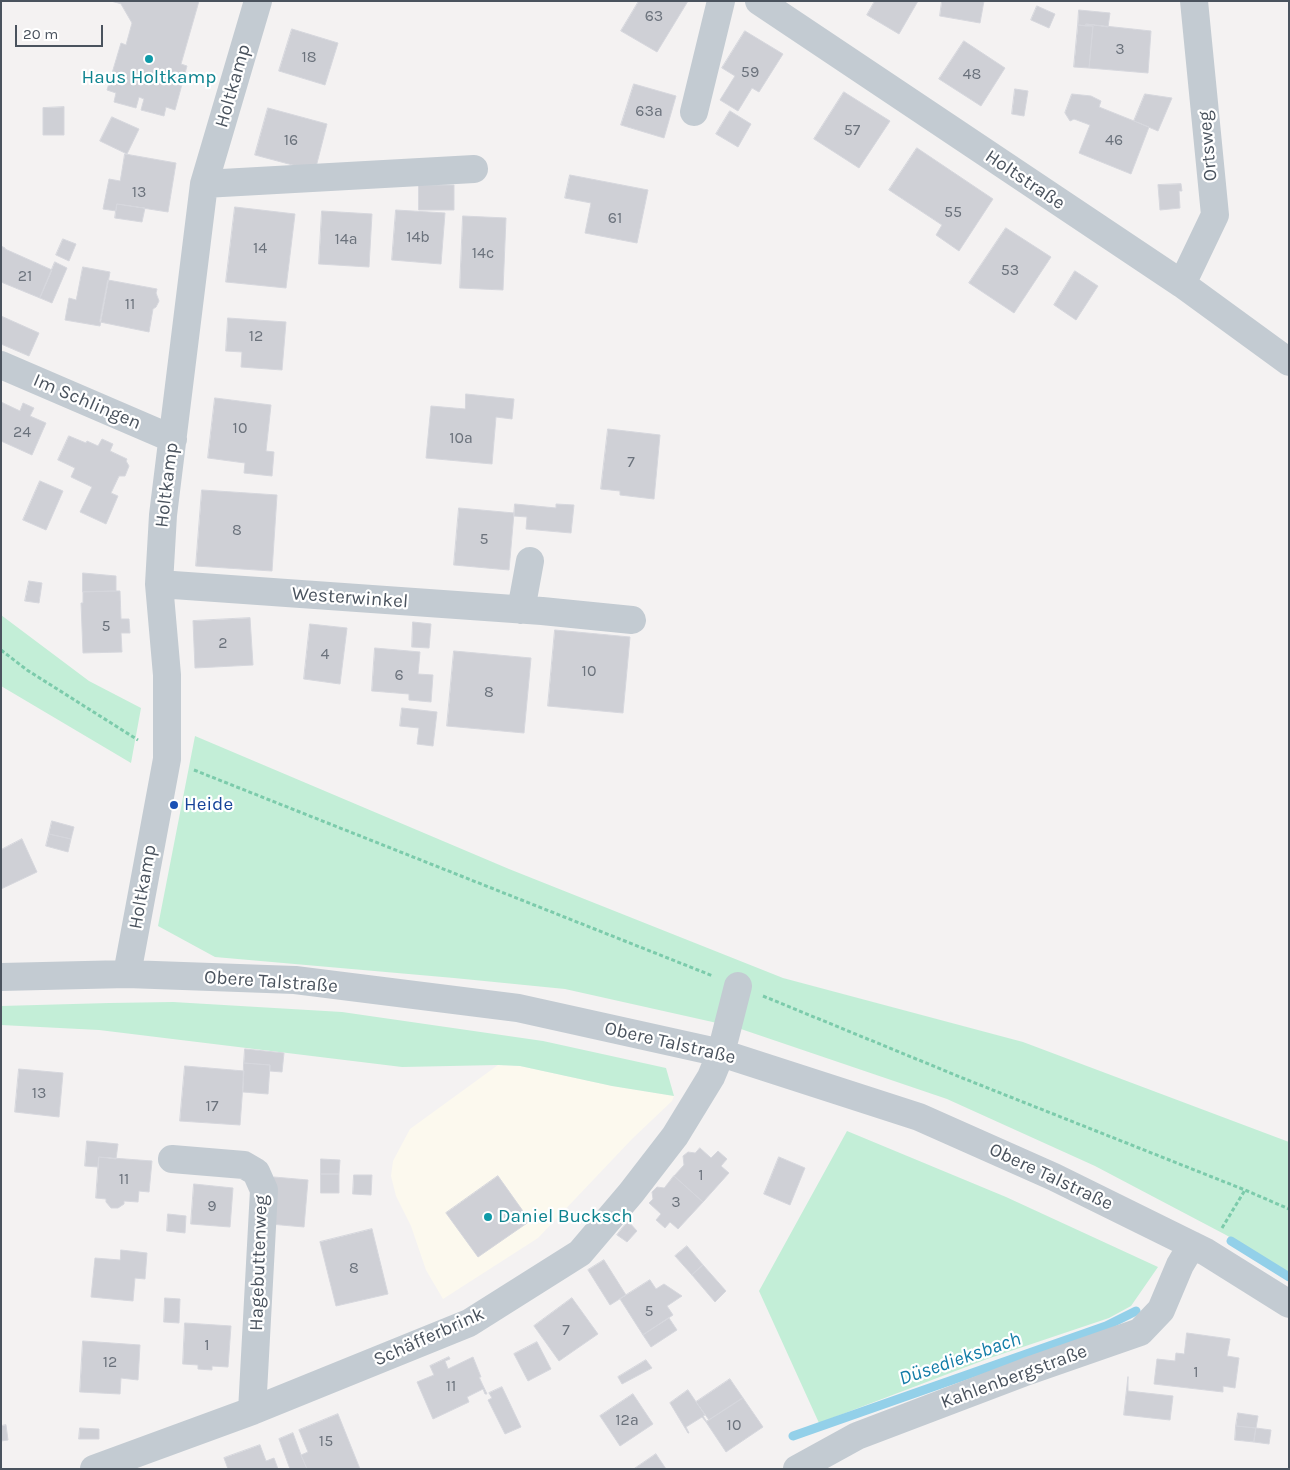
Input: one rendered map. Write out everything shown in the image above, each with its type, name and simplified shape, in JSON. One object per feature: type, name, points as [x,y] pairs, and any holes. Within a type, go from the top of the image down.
[{"type":"street","name":"Holtkamp","points":[[127,974],[167,759],[167,675],[159,584],[163,515],[204,184],[258,1]]},
{"type":"street","points":[[694,112],[721,1]]},
{"type":"street","name":"Holtstraße","points":[[759,1],[1182,284],[1289,362]]},
{"type":"street","name":"Ortsweg","points":[[1182,284],[1214,215],[1194,1]]},
{"type":"street","points":[[204,184],[474,169]]},
{"type":"street","name":"Im Schlingen","points":[[1,365],[173,439]]},
{"type":"street","points":[[530,561],[532,611]]},
{"type":"street","name":"Westerwinkel","points":[[159,584],[632,620]]},
{"type":"street","name":"Obere Talstraße","points":[[1,977],[127,974],[295,980],[518,1008],[720,1053],[918,1117],[1054,1177],[1199,1249],[1289,1304]]},
{"type":"street","name":"Schäfferbrink","points":[[94,1469],[252,1411],[469,1324],[580,1253],[631,1193],[675,1136],[711,1077],[720,1053],[738,986]]},
{"type":"street","name":"Hagebuttenweg","points":[[172,1159],[244,1165],[256,1172],[264,1190],[252,1411]]},
{"type":"street","name":"Kahlenbergstraße","points":[[797,1469],[857,1436],[1028,1371],[1140,1332],[1161,1310],[1180,1265],[1199,1249]]},
{"type":"path","points":[[1,650],[27,670],[167,759],[738,986],[1289,1209]]},
{"type":"path","points":[[1199,1249],[1245,1190]]},
{"type":"shaded area","points":[[498,1065],[520,1066],[612,1086],[674,1096],[672,1101],[632,1139],[538,1238],[443,1299],[426,1270],[411,1226],[396,1196],[391,1176],[393,1161],[410,1129]]},
{"type":"green space","points":[[1,615],[89,681],[141,708],[131,763],[1,686]]},
{"type":"green space","points":[[195,736],[509,869],[783,978],[1023,1042],[1289,1142],[1289,1273],[1226,1235],[1095,1166],[947,1099],[735,1027],[565,989],[215,957],[158,926]]},
{"type":"green space","points":[[173,1002],[342,1012],[543,1041],[666,1068],[674,1096],[612,1086],[520,1066],[402,1067],[99,1030],[1,1025],[1,1006]]},
{"type":"green space","points":[[847,1131],[1006,1197],[1158,1267],[1131,1306],[1109,1318],[987,1359],[819,1423],[759,1291]]},
{"type":"building","name":"Haus Holtkamp","points":[[111,1],[199,1],[181,64],[187,66],[175,110],[166,107],[164,116],[141,110],[144,99],[139,97],[136,108],[114,102],[116,93],[107,90],[121,43],[126,45],[132,23],[121,4]]},
{"type":"building","points":[[639,1],[688,1],[657,52],[621,31]]},
{"type":"building","points":[[875,1],[918,1],[899,34],[867,15]]},
{"type":"building","points":[[942,1],[984,1],[980,23],[940,16]]},
{"type":"building","points":[[1037,6],[1055,14],[1049,28],[1031,20]]},
{"type":"building","points":[[1079,10],[1110,13],[1108,27],[1086,24],[1086,26],[1078,25]]},
{"type":"building","points":[[1086,24],[1151,31],[1148,73],[1089,68],[1093,26],[1086,26]]},
{"type":"building","points":[[1078,25],[1093,26],[1089,68],[1074,67]]},
{"type":"building","points":[[292,29],[338,43],[325,85],[279,71]]},
{"type":"building","points":[[745,31],[783,54],[759,92],[752,88],[738,111],[720,100],[735,76],[722,68]]},
{"type":"building","points":[[964,41],[1005,68],[981,106],[939,79]]},
{"type":"building","points":[[634,84],[676,96],[664,138],[621,125]]},
{"type":"building","points":[[1015,89],[1028,91],[1024,116],[1012,114]]},
{"type":"building","points":[[844,92],[890,121],[859,168],[814,139]]},
{"type":"building","points":[[1072,94],[1091,96],[1101,101],[1099,107],[1149,127],[1131,174],[1079,153],[1090,125],[1074,119],[1070,121],[1065,113]]},
{"type":"building","points":[[1145,94],[1172,98],[1158,131],[1134,121]]},
{"type":"building","points":[[64,107],[64,135],[43,135],[43,108]]},
{"type":"building","points":[[268,108],[327,124],[315,171],[255,155]]},
{"type":"building","points":[[730,111],[751,124],[738,147],[716,134]]},
{"type":"building","points":[[112,117],[139,129],[127,154],[100,141]]},
{"type":"building","points":[[917,148],[993,199],[959,251],[936,235],[942,225],[889,190]]},
{"type":"building","points":[[125,154],[176,163],[168,212],[117,204],[116,211],[103,209],[109,179],[120,181]]},
{"type":"building","points":[[570,175],[648,190],[637,243],[585,233],[591,203],[565,198]]},
{"type":"building","points":[[1181,184],[1182,191],[1179,191],[1180,208],[1160,210],[1158,185]]},
{"type":"building","points":[[419,185],[454,185],[454,210],[419,210]]},
{"type":"building","points":[[117,204],[145,208],[142,222],[115,218]]},
{"type":"building","points":[[235,207],[295,214],[286,288],[226,282]]},
{"type":"building","points":[[396,210],[445,213],[441,264],[392,260]]},
{"type":"building","points":[[322,211],[372,214],[369,267],[319,264]]},
{"type":"building","points":[[463,216],[506,218],[503,290],[460,288]]},
{"type":"building","points":[[1006,228],[1051,257],[1014,313],[969,283]]},
{"type":"building","points":[[63,239],[76,244],[69,261],[56,255]]},
{"type":"building","points":[[1,246],[52,270],[40,298],[1,282]]},
{"type":"building","points":[[55,262],[67,268],[52,303],[40,298]]},
{"type":"building","points":[[83,267],[110,272],[100,326],[65,320],[69,298],[76,300]]},
{"type":"building","points":[[1075,271],[1098,286],[1076,320],[1054,305]]},
{"type":"building","points":[[108,280],[157,289],[156,293],[159,301],[153,309],[149,332],[100,322]]},
{"type":"building","points":[[1,316],[39,333],[29,356],[1,344]]},
{"type":"building","points":[[228,318],[286,322],[282,370],[241,367],[242,352],[226,351]]},
{"type":"building","points":[[466,394],[514,399],[512,419],[496,417],[492,464],[426,458],[431,406],[465,409]]},
{"type":"building","points":[[215,398],[271,405],[266,451],[274,452],[272,476],[244,473],[245,463],[208,458]]},
{"type":"building","points":[[1,402],[20,411],[23,403],[34,408],[30,416],[46,423],[32,455],[1,441]]},
{"type":"building","points":[[608,429],[660,435],[654,499],[620,495],[620,491],[601,489]]},
{"type":"building","points":[[69,436],[98,446],[102,439],[113,444],[110,451],[127,459],[126,461],[129,466],[125,476],[119,476],[111,493],[118,496],[106,524],[80,512],[92,487],[71,477],[75,468],[58,460]]},
{"type":"building","points":[[40,481],[63,491],[46,530],[23,520]]},
{"type":"building","points":[[202,490],[277,495],[272,571],[196,566]]},
{"type":"building","points":[[515,504],[556,508],[556,504],[574,505],[571,533],[526,529],[527,517],[514,516]]},
{"type":"building","points":[[459,508],[514,513],[509,570],[454,565]]},
{"type":"building","points":[[83,573],[116,576],[116,591],[83,592]]},
{"type":"building","points":[[29,581],[42,583],[39,603],[25,601]]},
{"type":"building","points":[[120,591],[121,619],[129,619],[130,633],[121,633],[122,652],[83,653],[81,603],[83,603],[83,592]]},
{"type":"building","points":[[250,618],[253,665],[195,668],[193,621]]},
{"type":"building","points":[[413,622],[431,624],[429,648],[412,647]]},
{"type":"building","points":[[310,624],[347,628],[340,684],[304,679]]},
{"type":"building","points":[[555,630],[630,637],[623,713],[548,706]]},
{"type":"building","points":[[375,648],[420,652],[418,674],[433,675],[431,702],[409,700],[409,694],[372,691]]},
{"type":"building","points":[[454,651],[531,658],[524,733],[447,726]]},
{"type":"building","points":[[402,708],[437,712],[433,746],[417,744],[419,728],[400,726]]},
{"type":"building","points":[[52,821],[74,827],[71,839],[49,834]]},
{"type":"building","points":[[49,834],[71,839],[68,852],[46,846]]},
{"type":"building","points":[[22,839],[37,872],[1,889],[1,850]]},
{"type":"building","points":[[245,1049],[284,1053],[282,1072],[270,1071],[270,1065],[244,1063]]},
{"type":"building","points":[[244,1063],[270,1065],[268,1094],[243,1092]]},
{"type":"building","points":[[185,1066],[244,1071],[240,1125],[180,1121]]},
{"type":"building","points":[[19,1069],[63,1073],[59,1117],[15,1112]]},
{"type":"building","points":[[87,1141],[118,1144],[116,1159],[99,1157],[98,1167],[85,1166]]},
{"type":"building","points":[[700,1148],[711,1158],[718,1151],[727,1159],[721,1166],[729,1173],[703,1202],[674,1176],[684,1165],[683,1156],[688,1152],[695,1153]]},
{"type":"building","points":[[99,1157],[152,1161],[149,1192],[139,1191],[138,1202],[124,1201],[124,1204],[118,1208],[111,1208],[106,1199],[96,1198]]},
{"type":"building","points":[[779,1157],[805,1168],[790,1205],[764,1194]]},
{"type":"building","points":[[321,1159],[340,1160],[339,1174],[321,1174]]},
{"type":"building","points":[[321,1174],[339,1174],[339,1193],[321,1193]]},
{"type":"building","points":[[354,1175],[372,1175],[371,1195],[353,1194]]},
{"type":"building","name":"Daniel Bucksch","points":[[498,1176],[530,1221],[478,1257],[446,1213]]},
{"type":"building","points":[[674,1176],[703,1202],[678,1229],[670,1222],[665,1228],[656,1220],[661,1214],[649,1203],[653,1199],[652,1192],[657,1187],[664,1188]]},
{"type":"building","points":[[274,1177],[308,1180],[304,1227],[270,1224]]},
{"type":"building","points":[[194,1184],[233,1188],[230,1227],[191,1224]]},
{"type":"building","points":[[168,1214],[186,1216],[185,1233],[167,1231]]},
{"type":"building","points":[[628,1221],[637,1231],[627,1242],[617,1235]]},
{"type":"building","points":[[372,1229],[388,1294],[336,1306],[320,1242]]},
{"type":"building","points":[[687,1246],[703,1265],[692,1275],[675,1256]]},
{"type":"building","points":[[121,1250],[147,1253],[145,1279],[135,1278],[133,1301],[91,1297],[95,1258],[120,1260]]},
{"type":"building","points":[[604,1260],[626,1295],[610,1305],[588,1270]]},
{"type":"building","points":[[703,1265],[726,1291],[715,1302],[692,1275]]},
{"type":"building","points":[[650,1280],[656,1289],[664,1284],[682,1296],[667,1306],[673,1315],[643,1335],[620,1299]]},
{"type":"building","points":[[165,1298],[180,1299],[179,1323],[164,1322]]},
{"type":"building","points":[[572,1298],[598,1334],[559,1361],[534,1326]]},
{"type":"building","points":[[669,1318],[677,1330],[651,1347],[643,1335]]},
{"type":"building","points":[[185,1323],[231,1326],[228,1367],[212,1366],[212,1370],[198,1369],[198,1365],[183,1364]]},
{"type":"building","points":[[1187,1333],[1230,1339],[1227,1356],[1239,1358],[1235,1388],[1223,1386],[1223,1392],[1154,1384],[1157,1359],[1175,1361],[1176,1353],[1184,1354]]},
{"type":"building","points":[[83,1341],[140,1345],[138,1380],[121,1378],[120,1394],[80,1392]]},
{"type":"building","points":[[537,1342],[551,1369],[528,1381],[514,1354]]},
{"type":"building","points":[[449,1357],[450,1359],[445,1361],[448,1369],[473,1357],[487,1394],[485,1394],[483,1389],[467,1397],[469,1402],[433,1419],[417,1382],[434,1375],[430,1366]]},
{"type":"building","points":[[646,1360],[652,1368],[622,1384],[618,1377]]},
{"type":"building","points":[[1128,1377],[1128,1391],[1173,1396],[1170,1420],[1124,1415]]},
{"type":"building","points":[[730,1379],[743,1398],[709,1420],[696,1402]]},
{"type":"building","points":[[502,1387],[521,1427],[505,1434],[488,1400],[492,1398],[489,1393]]},
{"type":"building","points":[[688,1390],[705,1415],[703,1416],[707,1422],[702,1417],[686,1427],[689,1433],[670,1403]]},
{"type":"building","points":[[633,1394],[653,1424],[620,1446],[600,1416]]},
{"type":"building","points":[[743,1398],[763,1427],[726,1452],[706,1422]]},
{"type":"building","points":[[1238,1413],[1258,1416],[1256,1428],[1236,1426]]},
{"type":"building","points":[[338,1414],[360,1469],[307,1469],[301,1455],[308,1452],[299,1430]]},
{"type":"building","points":[[6,1425],[8,1440],[1,1441],[1,1426]]},
{"type":"building","points":[[1236,1426],[1256,1428],[1254,1442],[1235,1440]]},
{"type":"building","points":[[80,1428],[99,1429],[99,1439],[79,1439]]},
{"type":"building","points":[[1256,1428],[1271,1430],[1269,1444],[1254,1442]]},
{"type":"building","points":[[293,1433],[307,1469],[290,1469],[279,1439]]},
{"type":"building","points":[[260,1445],[266,1461],[274,1458],[278,1469],[228,1469],[224,1458]]},
{"type":"building","points":[[656,1454],[666,1469],[634,1469]]},
{"type":"waterway","name":"Düsedieksbach","points":[[1231,1241],[1289,1277]]},
{"type":"waterway","name":"Düsedieksbach","points":[[793,1436],[1106,1326],[1136,1311]]},
{"type":"place","name":"Haus Holtkamp","points":[[149,59]]},
{"type":"place","name":"Heide","points":[[174,805]]},
{"type":"place","name":"Daniel Bucksch","points":[[488,1217]]}]
